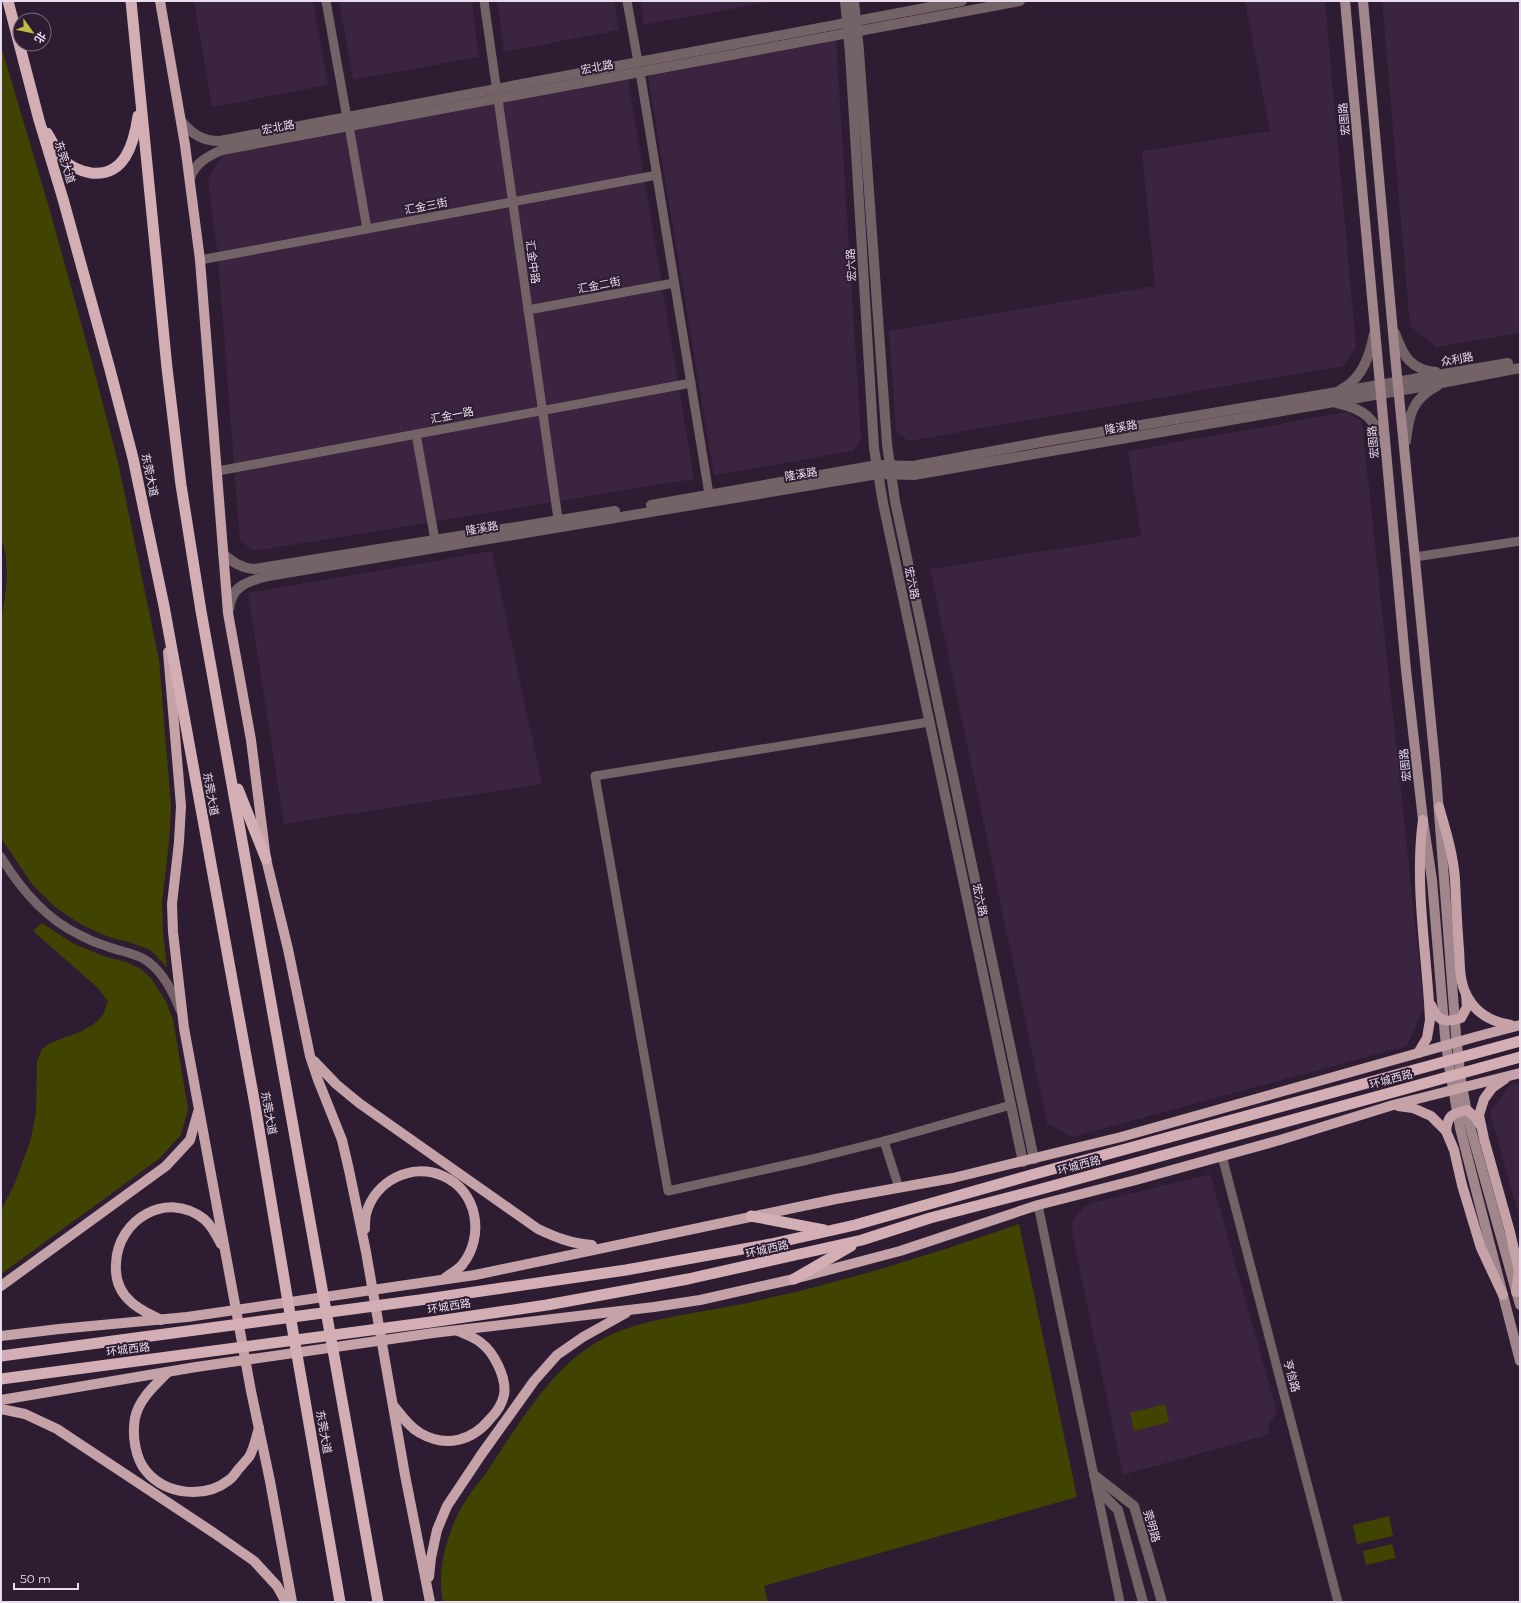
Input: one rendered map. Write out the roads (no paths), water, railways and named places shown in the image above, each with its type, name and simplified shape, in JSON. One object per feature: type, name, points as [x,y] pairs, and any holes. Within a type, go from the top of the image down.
[{"type":"highway","name":"东莞大道","points":[[8,1],[39,120],[63,199],[133,458],[164,606],[255,1105],[340,1602]]},
{"type":"highway","name":"东莞大道","points":[[131,1],[167,368],[181,485],[201,611],[229,770],[378,1602]]},
{"type":"highway","points":[[39,120],[64,160],[80,171],[102,174],[114,169],[129,153],[136,127],[140,96]]},
{"type":"highway","points":[[229,770],[266,859]]},
{"type":"highway","name":"环城西路","points":[[1,1356],[427,1299],[626,1270],[772,1244],[855,1225],[1031,1174],[1520,1041]]},
{"type":"highway","name":"环城西路","points":[[1,1379],[192,1354],[432,1328],[547,1304],[688,1279],[862,1240],[930,1218],[1034,1191],[1520,1057]]},
{"type":"highway","points":[[750,1216],[829,1231]]},
{"type":"highway","points":[[794,1279],[862,1240]]},
{"type":"main road","points":[[160,1],[190,178],[200,260],[218,471],[228,613],[251,740],[266,859],[288,949],[310,1056],[342,1140],[364,1243],[392,1404],[430,1602]]},
{"type":"main road","name":"宏图路","points":[[1345,1],[1406,670],[1423,820],[1432,880],[1445,1036],[1460,1128],[1503,1295]]},
{"type":"main road","points":[[1363,1],[1392,326],[1439,807],[1456,1035],[1461,1081],[1469,1123],[1520,1305]]},
{"type":"main road","points":[[164,606],[181,806],[179,842],[172,904],[173,932],[183,1016],[226,1256],[292,1602]]},
{"type":"main road","points":[[1429,999],[1434,1013],[1439,1019],[1450,1021],[1461,1018],[1467,1007],[1466,994],[1461,977],[1454,876],[1450,842],[1439,807]]},
{"type":"main road","points":[[1418,1053],[1427,1038],[1430,1020],[1420,879],[1420,842],[1423,820]]},
{"type":"main road","points":[[1466,994],[1475,1008],[1487,1018],[1499,1023],[1518,1025]]},
{"type":"main road","points":[[1,1336],[187,1317],[475,1275],[608,1246],[663,1236],[750,1216],[953,1178],[1121,1137],[1518,1025]]},
{"type":"main road","points":[[310,1056],[321,1070],[359,1103],[538,1229],[560,1239],[580,1245],[608,1246]]},
{"type":"main road","points":[[1,1400],[432,1328],[458,1330],[700,1300],[794,1279],[918,1246],[1038,1205],[1280,1140],[1393,1105],[1520,1073]]},
{"type":"main road","points":[[1510,1076],[1492,1088],[1484,1099],[1479,1115],[1482,1132],[1510,1232],[1519,1271],[1516,1292]]},
{"type":"main road","points":[[1393,1105],[1413,1108],[1431,1116],[1446,1131],[1454,1150],[1462,1185],[1481,1248],[1503,1295],[1520,1361]]},
{"type":"main road","points":[[1,1286],[166,1166],[190,1140],[199,1110]]},
{"type":"main road","points":[[1446,1131],[1448,1120],[1454,1113],[1467,1110],[1476,1118],[1482,1132]]},
{"type":"main road","points":[[364,1243],[366,1214],[374,1196],[386,1183],[402,1174],[422,1171],[442,1176],[458,1186],[472,1204],[476,1223],[474,1243],[462,1266],[442,1280]]},
{"type":"main road","points":[[161,1320],[142,1310],[129,1300],[119,1287],[115,1272],[116,1253],[124,1232],[152,1210],[172,1207],[189,1211],[204,1220],[217,1236],[226,1256]]},
{"type":"main road","points":[[427,1589],[430,1558],[437,1530],[447,1506],[481,1455],[534,1381],[557,1355],[583,1337],[633,1309]]},
{"type":"main road","points":[[392,1404],[406,1422],[419,1433],[432,1438],[449,1442],[465,1439],[483,1428],[496,1413],[504,1395],[502,1374],[495,1359],[480,1342],[458,1330]]},
{"type":"main road","points":[[168,1372],[147,1393],[135,1417],[134,1433],[138,1456],[146,1471],[160,1482],[176,1490],[192,1493],[212,1490],[224,1484],[230,1480],[250,1456],[259,1428]]},
{"type":"main road","points":[[1,1409],[25,1414],[57,1429],[214,1533],[254,1561],[277,1586],[286,1602]]},
{"type":"street","points":[[326,1],[367,229]]},
{"type":"street","name":"汇金中路","points":[[484,1],[559,523]]},
{"type":"street","points":[[627,1],[709,494]]},
{"type":"street","name":"宏六路","points":[[845,1],[851,22],[852,32],[886,444],[894,501],[1034,1159]]},
{"type":"street","name":"宏六路","points":[[851,22],[854,1]]},
{"type":"street","name":"宏北路","points":[[190,178],[192,172],[202,161],[210,155],[222,150],[348,122],[639,67],[851,22],[962,1]]},
{"type":"street","name":"宏北路","points":[[639,67],[852,32],[1020,1]]},
{"type":"street","name":"宏六路","points":[[852,32],[874,448],[929,722],[1023,1162]]},
{"type":"street","name":"宏北路","points":[[181,121],[187,128],[201,138],[210,141],[220,141],[348,122]]},
{"type":"street","name":"汇金三街","points":[[200,260],[657,175]]},
{"type":"street","name":"汇金二街","points":[[528,310],[674,283]]},
{"type":"street","points":[[1392,326],[1399,345],[1406,357],[1415,367],[1446,378]]},
{"type":"street","points":[[1375,328],[1371,350],[1365,366],[1355,380],[1332,398],[1358,409],[1367,415],[1381,437],[1386,451]]},
{"type":"street","name":"众利路","points":[[1446,378],[1520,361]]},
{"type":"street","name":"众利路","points":[[1398,386],[1520,368]]},
{"type":"street","points":[[1404,451],[1412,409],[1419,398],[1446,378]]},
{"type":"street","name":"汇金一路","points":[[218,471],[691,383]]},
{"type":"street","name":"隆溪路","points":[[228,613],[230,600],[233,593],[250,581],[276,575],[709,494],[878,469],[890,470],[1047,441],[1332,398],[1398,386]]},
{"type":"street","points":[[416,434],[435,540]]},
{"type":"street","name":"隆溪路","points":[[223,554],[239,566],[254,569],[435,540],[559,523],[878,469]]},
{"type":"street","points":[[1415,557],[1520,541]]},
{"type":"street","points":[[929,722],[595,776],[668,1191],[808,1160],[884,1141],[1011,1105]]},
{"type":"street","points":[[1,857],[24,891],[49,915],[77,934],[106,947],[129,953],[144,959],[158,972],[174,995],[183,1016]]},
{"type":"street","points":[[884,1141],[898,1188]]},
{"type":"street","name":"亨信路","points":[[1222,1156],[1338,1602]]},
{"type":"street","points":[[1038,1205],[1120,1602]]},
{"type":"street","name":"莞明路","points":[[1094,1475],[1134,1506],[1162,1602]]},
{"type":"street","points":[[1097,1489],[1118,1510],[1143,1602]]}]
